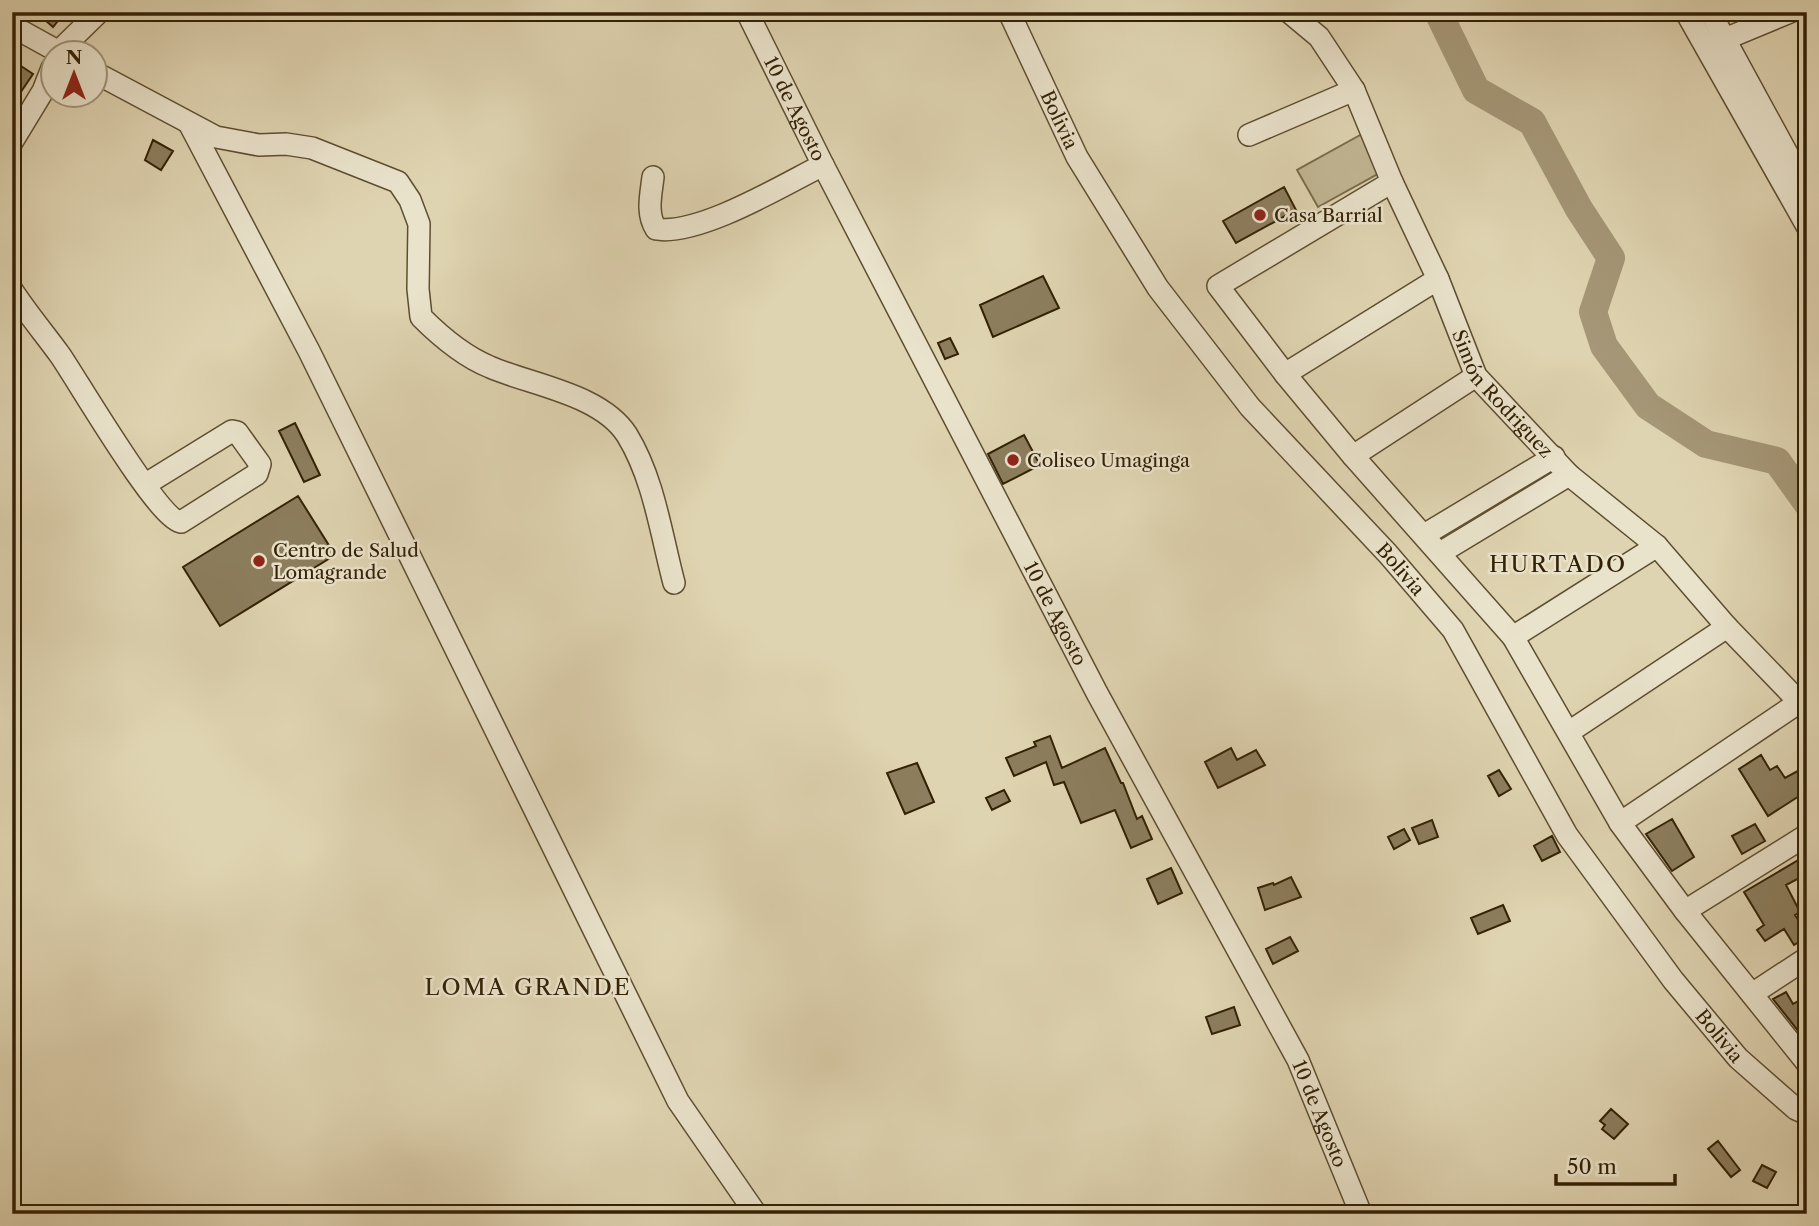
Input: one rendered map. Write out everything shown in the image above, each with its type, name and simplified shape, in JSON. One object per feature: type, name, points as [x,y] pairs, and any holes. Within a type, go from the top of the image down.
[{"type":"street","points":[[73,38],[99,12]]},
{"type":"street","name":"10 de Agosto","points":[[747,12],[823,165],[1097,693],[1298,1060],[1361,1214]]},
{"type":"street","name":"Bolivia","points":[[1009,12],[1077,157],[1158,288],[1250,407],[1388,554],[1453,631],[1567,835],[1673,980],[1738,1058],[1796,1109],[1807,1114]]},
{"type":"street","name":"Simón Rodriguez","points":[[1289,12],[1319,37],[1354,90],[1392,182],[1438,279],[1476,376],[1569,475],[1657,546],[1727,627],[1804,705]]},
{"type":"street","points":[[1686,12],[1714,43],[1807,190]]},
{"type":"street","points":[[1710,12],[1714,43],[1807,226]]},
{"type":"street","points":[[1714,43],[1790,12]]},
{"type":"street","points":[[12,26],[38,40]]},
{"type":"street","points":[[108,80],[216,137],[259,145],[286,144],[312,148],[398,182],[410,200],[419,224],[418,289],[421,317],[458,350],[489,367],[570,394],[600,410],[625,432],[644,467],[674,583]]},
{"type":"street","points":[[1249,135],[1354,90]]},
{"type":"street","points":[[12,142],[38,101]]},
{"type":"street","points":[[190,125],[309,351],[678,1101],[756,1214]]},
{"type":"street","points":[[653,177],[651,222],[656,229],[664,230],[719,216],[823,165]]},
{"type":"street","points":[[1392,182],[1218,286],[1284,374],[1513,637],[1620,823],[1685,911],[1807,1063]]},
{"type":"street","points":[[1284,374],[1438,279]]},
{"type":"street","points":[[12,290],[60,355],[108,433],[146,484],[170,516],[177,522],[257,474],[260,464],[237,432],[232,431],[146,484]]},
{"type":"street","points":[[1353,456],[1476,376]]},
{"type":"street","points":[[1424,535],[1554,457]]},
{"type":"street","points":[[1440,553],[1569,475]]},
{"type":"street","points":[[1497,491],[1510,511]]},
{"type":"street","points":[[1513,637],[1657,546]]},
{"type":"street","points":[[1569,732],[1727,627]]},
{"type":"street","points":[[1620,823],[1804,705]]},
{"type":"street","points":[[1685,911],[1807,835]]},
{"type":"street","points":[[1752,994],[1807,958]]},
{"type":"shaded area","points":[[1362,134],[1383,171],[1318,207],[1297,170]]},
{"type":"building","points":[[36,12],[65,12],[53,27]]},
{"type":"building","points":[[12,60],[33,74],[12,105]]},
{"type":"building","points":[[153,140],[173,151],[161,170],[145,160]]},
{"type":"building","name":"Casa Barrial","points":[[1284,187],[1296,210],[1236,243],[1223,221]]},
{"type":"building","points":[[1043,276],[1059,308],[993,337],[980,305]]},
{"type":"building","points":[[950,338],[958,354],[945,359],[938,343]]},
{"type":"building","points":[[295,423],[320,475],[304,482],[279,431]]},
{"type":"building","name":"Coliseo Umaginga","points":[[1024,435],[1040,465],[1003,484],[988,454]]},
{"type":"building","name":"Centro de Salud Lomagrande","points":[[298,496],[335,555],[220,626],[183,567]]},
{"type":"building","points":[[1050,736],[1062,768],[1105,748],[1137,819],[1142,816],[1152,839],[1131,848],[1115,810],[1081,823],[1064,782],[1054,785],[1046,762],[1014,776],[1006,758],[1036,746],[1034,742]]},
{"type":"building","points":[[1231,748],[1237,760],[1256,750],[1265,765],[1218,788],[1205,762]]},
{"type":"building","points":[[1761,755],[1770,770],[1777,766],[1785,778],[1807,766],[1807,791],[1768,816],[1739,769]]},
{"type":"building","points":[[917,763],[934,802],[905,814],[887,773]]},
{"type":"building","points":[[1499,770],[1511,789],[1499,796],[1488,776]]},
{"type":"building","points":[[1004,790],[1010,801],[992,810],[986,798]]},
{"type":"building","points":[[1672,819],[1694,857],[1672,871],[1646,834]]},
{"type":"building","points":[[1432,820],[1438,837],[1419,844],[1412,828]]},
{"type":"building","points":[[1755,824],[1765,841],[1742,854],[1732,836]]},
{"type":"building","points":[[1404,829],[1410,840],[1394,849],[1388,837]]},
{"type":"building","points":[[1552,836],[1560,852],[1542,861],[1534,846]]},
{"type":"building","points":[[1807,855],[1807,874],[1786,885],[1800,912],[1795,915],[1807,937],[1794,945],[1784,929],[1765,941],[1757,930],[1764,925],[1744,892]]},
{"type":"building","points":[[1171,868],[1182,893],[1158,904],[1147,879]]},
{"type":"building","points":[[1291,877],[1301,897],[1265,910],[1258,888],[1273,883],[1274,885]]},
{"type":"building","points":[[1503,905],[1510,921],[1478,934],[1471,918]]},
{"type":"building","points":[[1290,937],[1298,951],[1273,964],[1266,949]]},
{"type":"building","points":[[1786,992],[1793,1004],[1807,996],[1807,1042],[1773,999]]},
{"type":"building","points":[[1234,1007],[1240,1025],[1212,1034],[1206,1017]]},
{"type":"building","points":[[1611,1109],[1628,1124],[1614,1139],[1602,1129],[1605,1125],[1600,1121]]},
{"type":"building","points":[[1718,1141],[1740,1170],[1731,1177],[1708,1149]]},
{"type":"building","points":[[1762,1165],[1776,1172],[1767,1188],[1753,1181]]},
{"type":"waterway","points":[[1438,12],[1476,90],[1532,122],[1579,209],[1611,258],[1593,312],[1604,346],[1648,406],[1706,444],[1777,461],[1807,503]]},
{"type":"place","name":"Casa Barrial","points":[[1260,215]]},
{"type":"place","name":"Coliseo Umaginga","points":[[1013,460]]},
{"type":"place","name":"Centro de Salud Lomagrande","points":[[259,561]]},
{"type":"district","name":"HURTADO","points":[[1558,564]]},
{"type":"district","name":"LOMA GRANDE","points":[[528,987]]}]
